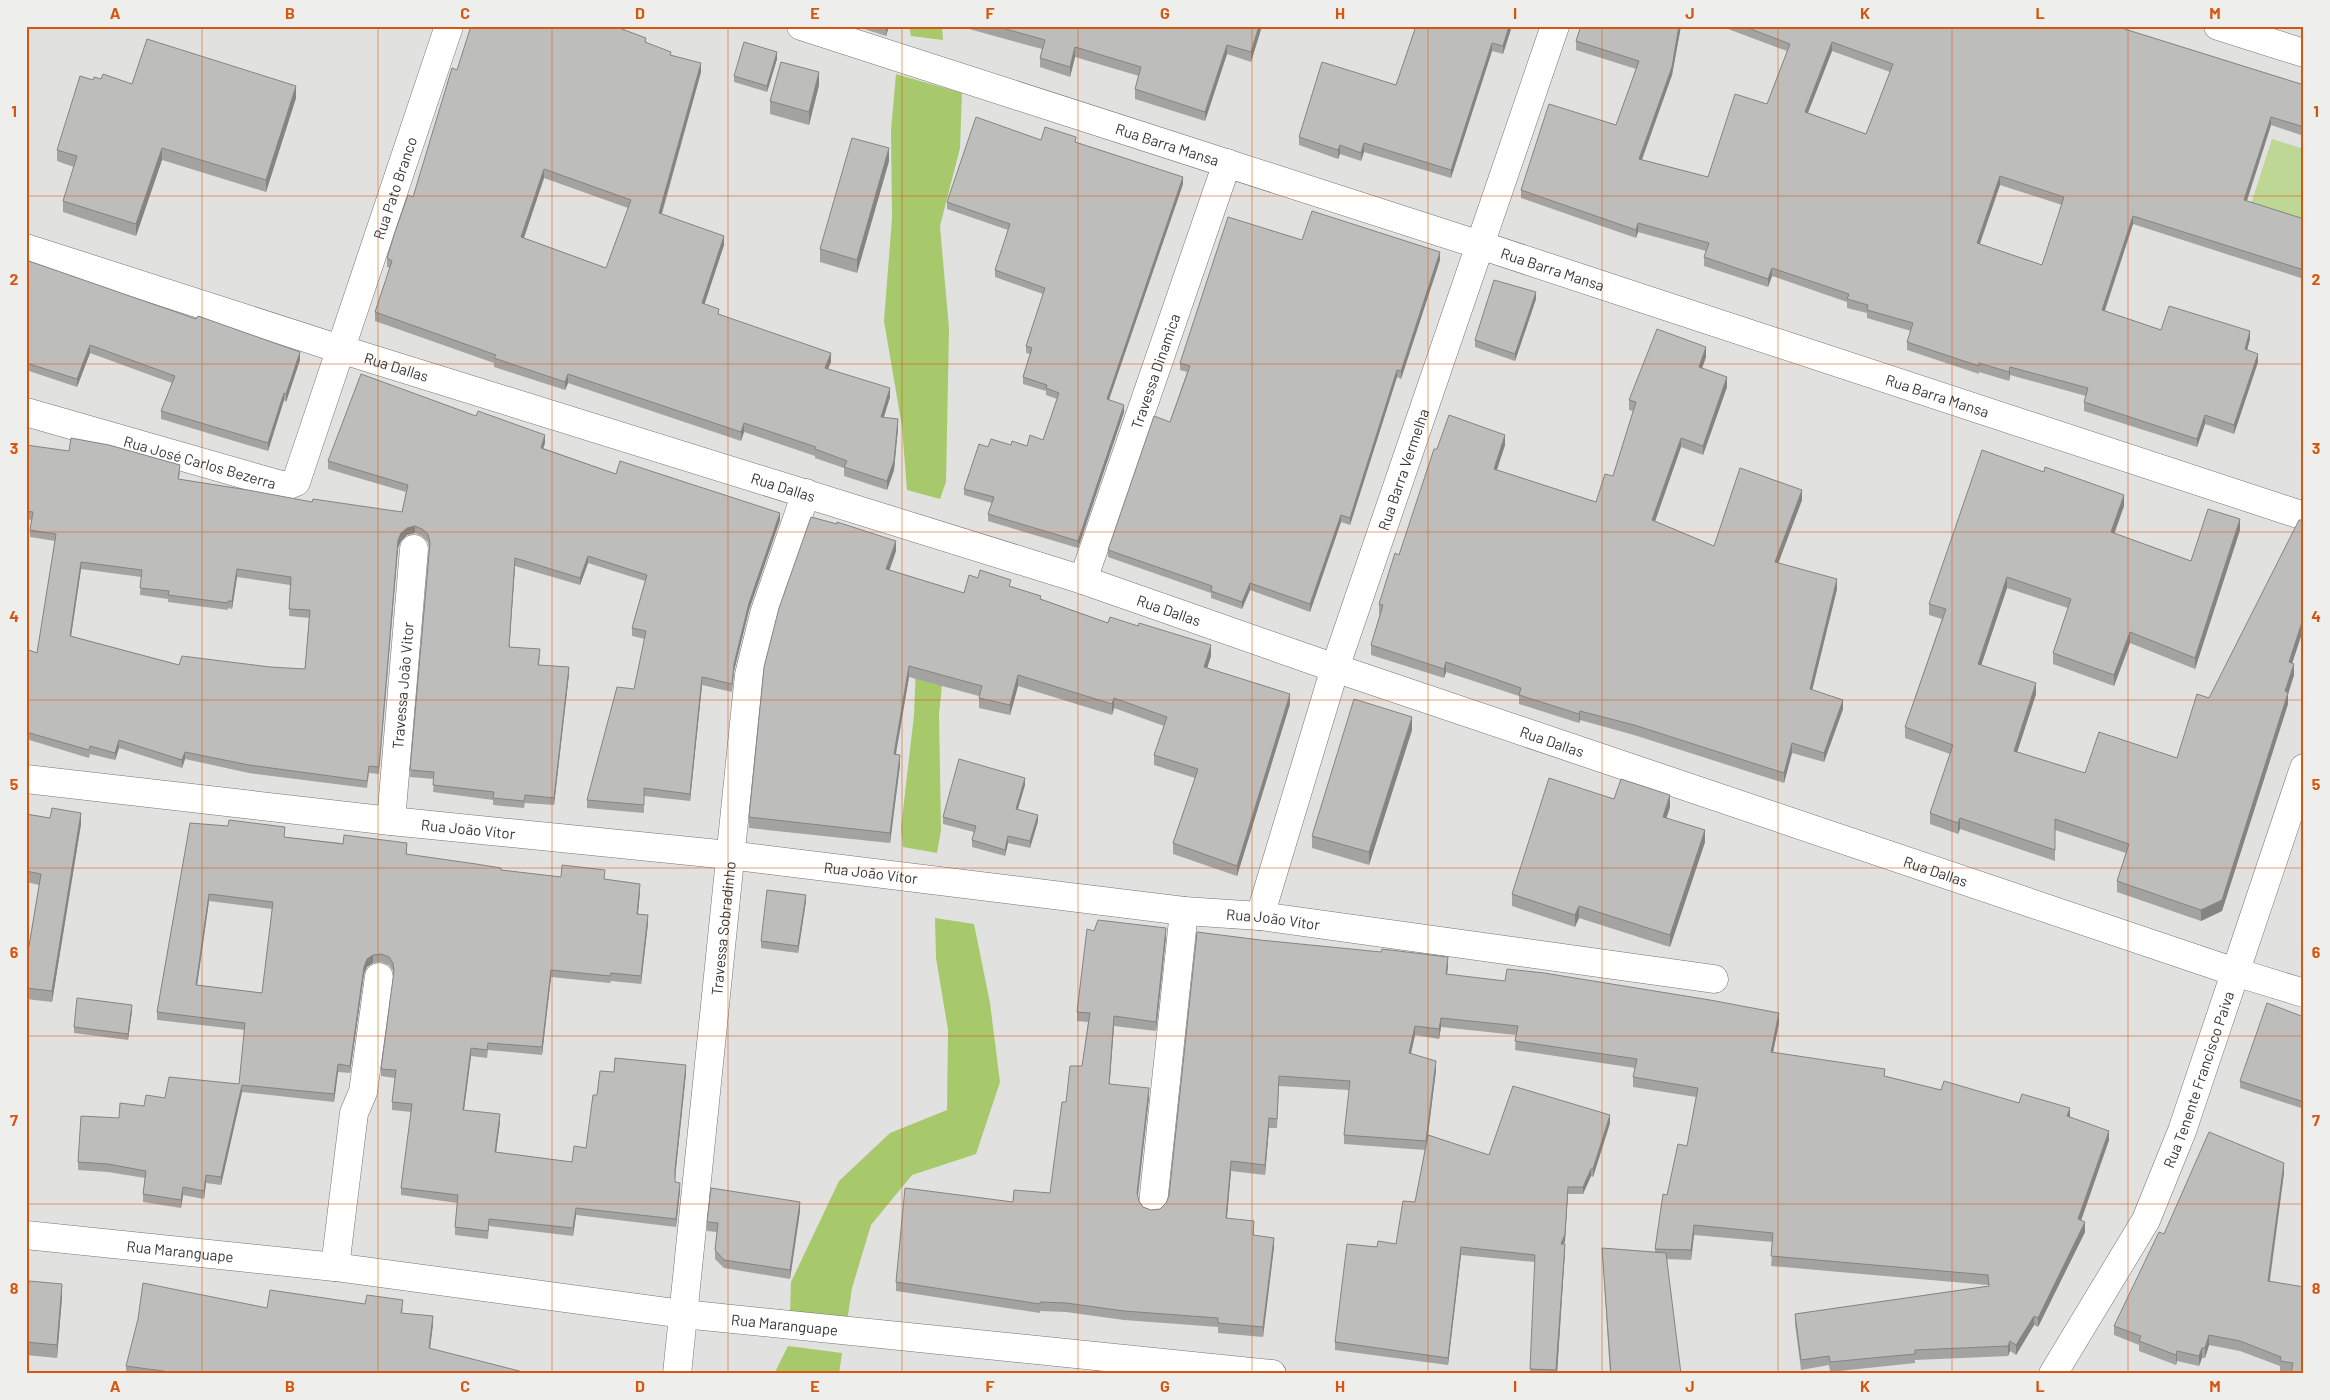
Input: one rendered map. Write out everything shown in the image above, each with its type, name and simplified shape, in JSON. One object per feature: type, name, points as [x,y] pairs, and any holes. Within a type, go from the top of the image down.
[{"type":"street","name":"Rua Pato Branco","points":[[340,348],[449,26]]},
{"type":"street","name":"Rua Barra Mansa","points":[[801,26],[1480,245],[2304,516]]},
{"type":"street","name":"Rua Barra Vermelha","points":[[1260,916],[1335,668],[1555,26]]},
{"type":"street","points":[[2218,26],[2304,53]]},
{"type":"street","name":"Travessa Dinamica","points":[[1083,580],[1228,163]]},
{"type":"street","name":"Rua Dallas","points":[[26,248],[1083,580],[1335,668],[2235,972],[2304,993]]},
{"type":"street","name":"Rua José Carlos Bezerra","points":[[26,412],[281,485],[289,485],[296,482],[340,348]]},
{"type":"street","name":"Travessa Sobradinho","points":[[676,1374],[749,675],[764,614],[806,493]]},
{"type":"street","name":"Travessa João Vitor","points":[[391,821],[414,549]]},
{"type":"street","name":"Rua Tenente Francisco Paiva","points":[[2054,1374],[2146,1220],[2182,1131],[2304,768]]},
{"type":"street","name":"Rua João Vítor","points":[[26,779],[391,821],[729,855],[1184,911],[1260,916],[1714,978]]},
{"type":"street","points":[[1153,1204],[1184,911]]},
{"type":"street","points":[[335,1267],[354,1114],[363,1092],[379,977]]},
{"type":"street","name":"Rua Maranguape","points":[[26,1234],[335,1267],[683,1314],[1237,1372],[1272,1374]]},
{"type":"shaded area","points":[[909,26],[942,26],[943,40],[911,36]]},
{"type":"shaded area","points":[[896,74],[962,93],[960,148],[940,226],[949,329],[946,482],[940,499],[907,490],[902,427],[884,321],[892,218],[891,130]]},
{"type":"shaded area","points":[[2272,139],[2304,149],[2304,228],[2249,210]]},
{"type":"shaded area","points":[[917,639],[945,657],[939,714],[941,830],[937,853],[903,847],[901,828],[914,715]]},
{"type":"shaded area","points":[[935,918],[974,924],[990,1003],[1000,1082],[976,1154],[912,1175],[871,1225],[852,1288],[847,1322],[790,1314],[791,1282],[839,1181],[890,1133],[947,1110],[948,1030],[936,958]]},
{"type":"shaded area","points":[[788,1346],[842,1353],[839,1374],[774,1374]]},
{"type":"building","points":[[471,26],[614,26],[646,38],[645,42],[671,52],[670,55],[701,63],[659,213],[724,236],[702,303],[719,309],[718,314],[831,353],[825,368],[890,388],[881,417],[898,419],[894,461],[887,481],[844,467],[847,461],[815,449],[816,447],[744,423],[741,432],[568,374],[565,382],[494,358],[496,355],[375,312],[392,261],[387,258],[396,229],[408,195],[413,197],[452,68],[457,70]],"holes":[[[544,169],[631,200],[606,268],[521,237]]]},
{"type":"building","points":[[995,26],[1259,26],[1251,52],[1227,45],[1205,112],[1135,89],[1141,67],[1075,47],[1070,67],[1040,58],[1045,40]]},
{"type":"building","points":[[1416,26],[1509,26],[1503,46],[1492,43],[1451,170],[1364,143],[1361,153],[1340,145],[1338,150],[1299,137],[1322,62],[1396,85]]},
{"type":"building","points":[[1581,26],[1679,26],[1672,67],[1639,159],[1708,177],[1735,94],[1767,104],[1790,44],[1743,26],[2115,26],[2304,85],[2304,127],[2271,117],[2244,200],[2304,219],[2304,270],[2133,216],[2102,310],[2161,330],[2169,306],[2250,331],[2245,349],[2258,354],[2234,425],[2205,415],[2197,439],[2084,402],[2088,388],[2010,367],[2009,372],[1979,363],[1979,366],[1907,342],[1913,323],[1867,310],[1868,305],[1847,299],[1849,294],[1772,268],[1768,279],[1704,257],[1709,243],[1638,223],[1636,230],[1521,190],[1549,104],[1616,125],[1639,61],[1576,41]],"holes":[[[1832,42],[1893,64],[1866,134],[1805,112]],[[2000,176],[2064,197],[2042,265],[1977,243]]]},
{"type":"building","points":[[147,39],[296,86],[266,180],[162,148],[136,224],[63,201],[77,156],[57,150],[80,76],[93,80],[94,77],[101,79],[103,74],[132,84]]},
{"type":"building","points":[[744,42],[777,52],[767,86],[734,76]]},
{"type":"building","points":[[781,62],[819,72],[809,112],[770,101]]},
{"type":"building","points":[[976,117],[1041,140],[1045,127],[1076,137],[1075,142],[1183,177],[1107,399],[1124,405],[1078,541],[988,514],[994,497],[964,489],[979,444],[988,447],[991,439],[1011,445],[1012,441],[1027,446],[1030,435],[1043,440],[1059,393],[1046,388],[1047,385],[1023,377],[1032,348],[1026,346],[1045,288],[995,270],[1010,224],[947,202]]},
{"type":"building","points":[[852,138],[889,148],[857,260],[820,249]]},
{"type":"building","points":[[1312,211],[1440,252],[1401,371],[1397,370],[1350,518],[1341,515],[1310,604],[1250,583],[1242,602],[1211,591],[1212,586],[1108,550],[1154,416],[1170,422],[1190,366],[1180,363],[1228,217],[1302,240]]},
{"type":"building","points":[[26,260],[196,319],[198,316],[300,352],[268,443],[161,411],[175,376],[90,345],[77,379],[26,363]]},
{"type":"building","points":[[1494,280],[1536,292],[1515,354],[1475,340]]},
{"type":"building","points":[[1657,329],[1706,347],[1699,367],[1727,377],[1703,446],[1681,438],[1652,520],[1714,546],[1740,468],[1802,490],[1775,562],[1837,579],[1810,689],[1843,700],[1824,753],[1792,743],[1784,773],[1634,725],[1580,711],[1579,714],[1519,695],[1521,688],[1446,662],[1444,669],[1371,645],[1383,605],[1379,604],[1395,553],[1399,555],[1434,449],[1437,449],[1449,415],[1505,435],[1494,469],[1596,502],[1605,474],[1613,476],[1636,402],[1629,400]]},
{"type":"building","points":[[361,374],[476,416],[478,411],[545,435],[541,448],[616,474],[620,461],[780,513],[749,603],[734,664],[732,684],[702,677],[690,794],[644,788],[644,805],[587,800],[617,687],[634,689],[646,631],[632,628],[647,575],[588,556],[580,578],[515,558],[509,647],[540,649],[538,665],[569,667],[554,798],[525,795],[524,801],[493,798],[494,792],[433,785],[434,772],[410,770],[430,543],[428,534],[415,526],[407,528],[401,533],[398,540],[379,767],[369,766],[367,781],[249,765],[185,752],[182,760],[119,740],[115,753],[90,746],[89,750],[26,732],[26,649],[37,653],[56,534],[30,530],[33,512],[26,511],[26,445],[69,451],[71,438],[109,445],[180,465],[178,479],[312,502],[313,499],[402,512],[408,485],[328,461]],"holes":[[[81,562],[142,570],[140,588],[169,591],[168,595],[228,603],[228,601],[232,601],[237,569],[291,577],[289,609],[310,610],[305,669],[270,667],[182,656],[179,665],[70,636]]]},
{"type":"building","points":[[1982,450],[2044,472],[2045,467],[2124,495],[2111,532],[2191,561],[2208,509],[2240,519],[2195,658],[2130,632],[2114,675],[2053,653],[2071,599],[2007,577],[1978,664],[2036,683],[2014,751],[2085,773],[2099,732],[2177,758],[2197,694],[2209,698],[2299,520],[2304,520],[2304,616],[2289,662],[2294,664],[2285,691],[2288,693],[2222,900],[2201,910],[2117,881],[2129,844],[2055,819],[2055,850],[1960,818],[1958,823],[1930,813],[1953,745],[1905,727],[1946,609],[1929,604]]},
{"type":"building","points":[[811,517],[837,524],[837,522],[896,541],[886,569],[964,593],[969,575],[978,578],[980,570],[1011,580],[1009,586],[1041,596],[1040,599],[1108,623],[1110,617],[1138,626],[1139,623],[1211,645],[1204,667],[1290,694],[1237,866],[1173,843],[1198,769],[1154,755],[1167,717],[1114,698],[1112,704],[1018,675],[1010,705],[979,698],[982,686],[909,666],[894,754],[900,755],[890,833],[749,817],[764,667],[779,608]]},
{"type":"building","points":[[1354,699],[1412,717],[1369,852],[1312,836]]},
{"type":"building","points":[[959,759],[1025,778],[1016,809],[1038,815],[1030,841],[1008,836],[1005,850],[972,840],[976,826],[943,817]]},
{"type":"building","points":[[1549,778],[1614,799],[1621,779],[1670,795],[1663,817],[1705,830],[1670,935],[1579,906],[1575,915],[1512,894]]},
{"type":"building","points":[[52,808],[81,813],[52,991],[26,988],[26,964],[41,874],[26,871],[26,814],[50,818]]},
{"type":"building","points":[[229,820],[285,827],[284,837],[343,844],[344,835],[407,843],[406,854],[501,868],[501,870],[561,877],[562,865],[605,870],[604,879],[640,884],[637,914],[648,915],[641,976],[611,973],[610,976],[551,970],[542,1047],[488,1043],[487,1050],[471,1048],[463,1110],[500,1114],[495,1152],[572,1162],[574,1146],[586,1148],[593,1095],[597,1095],[600,1071],[614,1072],[615,1058],[686,1065],[675,1170],[675,1182],[680,1183],[676,1219],[576,1208],[573,1228],[489,1219],[488,1231],[455,1227],[458,1195],[401,1188],[412,1104],[392,1102],[396,1070],[381,1069],[394,971],[393,963],[389,957],[381,954],[373,955],[367,959],[364,967],[350,1066],[338,1064],[334,1094],[242,1085],[221,1177],[206,1175],[204,1191],[183,1187],[181,1200],[143,1194],[146,1171],[108,1164],[78,1162],[81,1116],[119,1118],[120,1103],[144,1106],[146,1095],[165,1098],[169,1077],[239,1084],[245,1023],[157,1012],[190,823],[228,826]],"holes":[[[209,894],[273,902],[262,993],[196,985]]]},
{"type":"building","points":[[767,890],[806,895],[798,946],[761,941]]},
{"type":"building","points":[[1098,920],[1166,928],[1156,1022],[1114,1016],[1109,1084],[1149,1088],[1137,1193],[1143,1207],[1151,1210],[1160,1209],[1166,1203],[1169,1196],[1197,932],[1260,940],[1381,952],[1382,949],[1448,957],[1446,974],[1505,981],[1507,969],[1544,973],[1779,1013],[1771,1052],[1885,1069],[1884,1076],[1941,1090],[1944,1081],[2019,1103],[2022,1094],[2070,1108],[2067,1116],[2109,1131],[2078,1219],[2085,1222],[2038,1318],[2034,1316],[2016,1345],[2010,1341],[2008,1346],[1915,1350],[1915,1354],[1830,1362],[1829,1356],[1801,1360],[1795,1314],[1989,1286],[1988,1275],[1771,1256],[1773,1233],[1694,1225],[1691,1250],[1655,1249],[1663,1194],[1667,1195],[1678,1144],[1687,1146],[1698,1088],[1633,1077],[1637,1059],[1515,1041],[1518,1026],[1441,1018],[1439,1029],[1415,1026],[1409,1053],[1436,1061],[1426,1141],[1344,1135],[1350,1081],[1279,1076],[1277,1119],[1269,1118],[1265,1165],[1231,1161],[1226,1218],[1254,1221],[1253,1235],[1274,1238],[1263,1327],[1218,1323],[1218,1318],[1124,1311],[1066,1303],[1040,1302],[1040,1304],[896,1282],[905,1188],[1013,1202],[1014,1190],[1050,1193],[1062,1102],[1066,1102],[1070,1066],[1082,1066],[1090,1013],[1077,1012],[1087,929],[1094,931]]},
{"type":"building","points":[[77,998],[132,1005],[128,1034],[74,1027]]},
{"type":"building","points":[[2267,1003],[2304,1017],[2304,1102],[2240,1081]]},
{"type":"building","points":[[1513,1086],[1610,1115],[1593,1169],[1591,1169],[1583,1187],[1568,1187],[1565,1234],[1561,1244],[1565,1244],[1556,1370],[1530,1369],[1535,1255],[1461,1247],[1448,1358],[1335,1342],[1347,1244],[1377,1247],[1378,1241],[1396,1244],[1403,1201],[1415,1202],[1428,1135],[1489,1155]]},
{"type":"building","points":[[2209,1132],[2284,1163],[2268,1281],[2304,1287],[2304,1374],[2291,1374],[2293,1363],[2280,1361],[2281,1357],[2240,1341],[2209,1335],[2205,1348],[2202,1348],[2199,1356],[2177,1351],[2176,1355],[2139,1341],[2141,1336],[2114,1326],[2159,1232],[2164,1234]]},
{"type":"building","points":[[711,1188],[800,1202],[790,1270],[724,1260],[715,1250],[718,1223],[707,1222]]},
{"type":"building","points":[[1602,1248],[1666,1253],[1681,1374],[1611,1374]]},
{"type":"building","points":[[29,1281],[62,1284],[57,1345],[26,1342]]},
{"type":"building","points":[[143,1283],[267,1308],[270,1290],[365,1304],[367,1295],[403,1300],[401,1313],[433,1316],[429,1348],[531,1374],[185,1374],[126,1366],[138,1319]]}]
